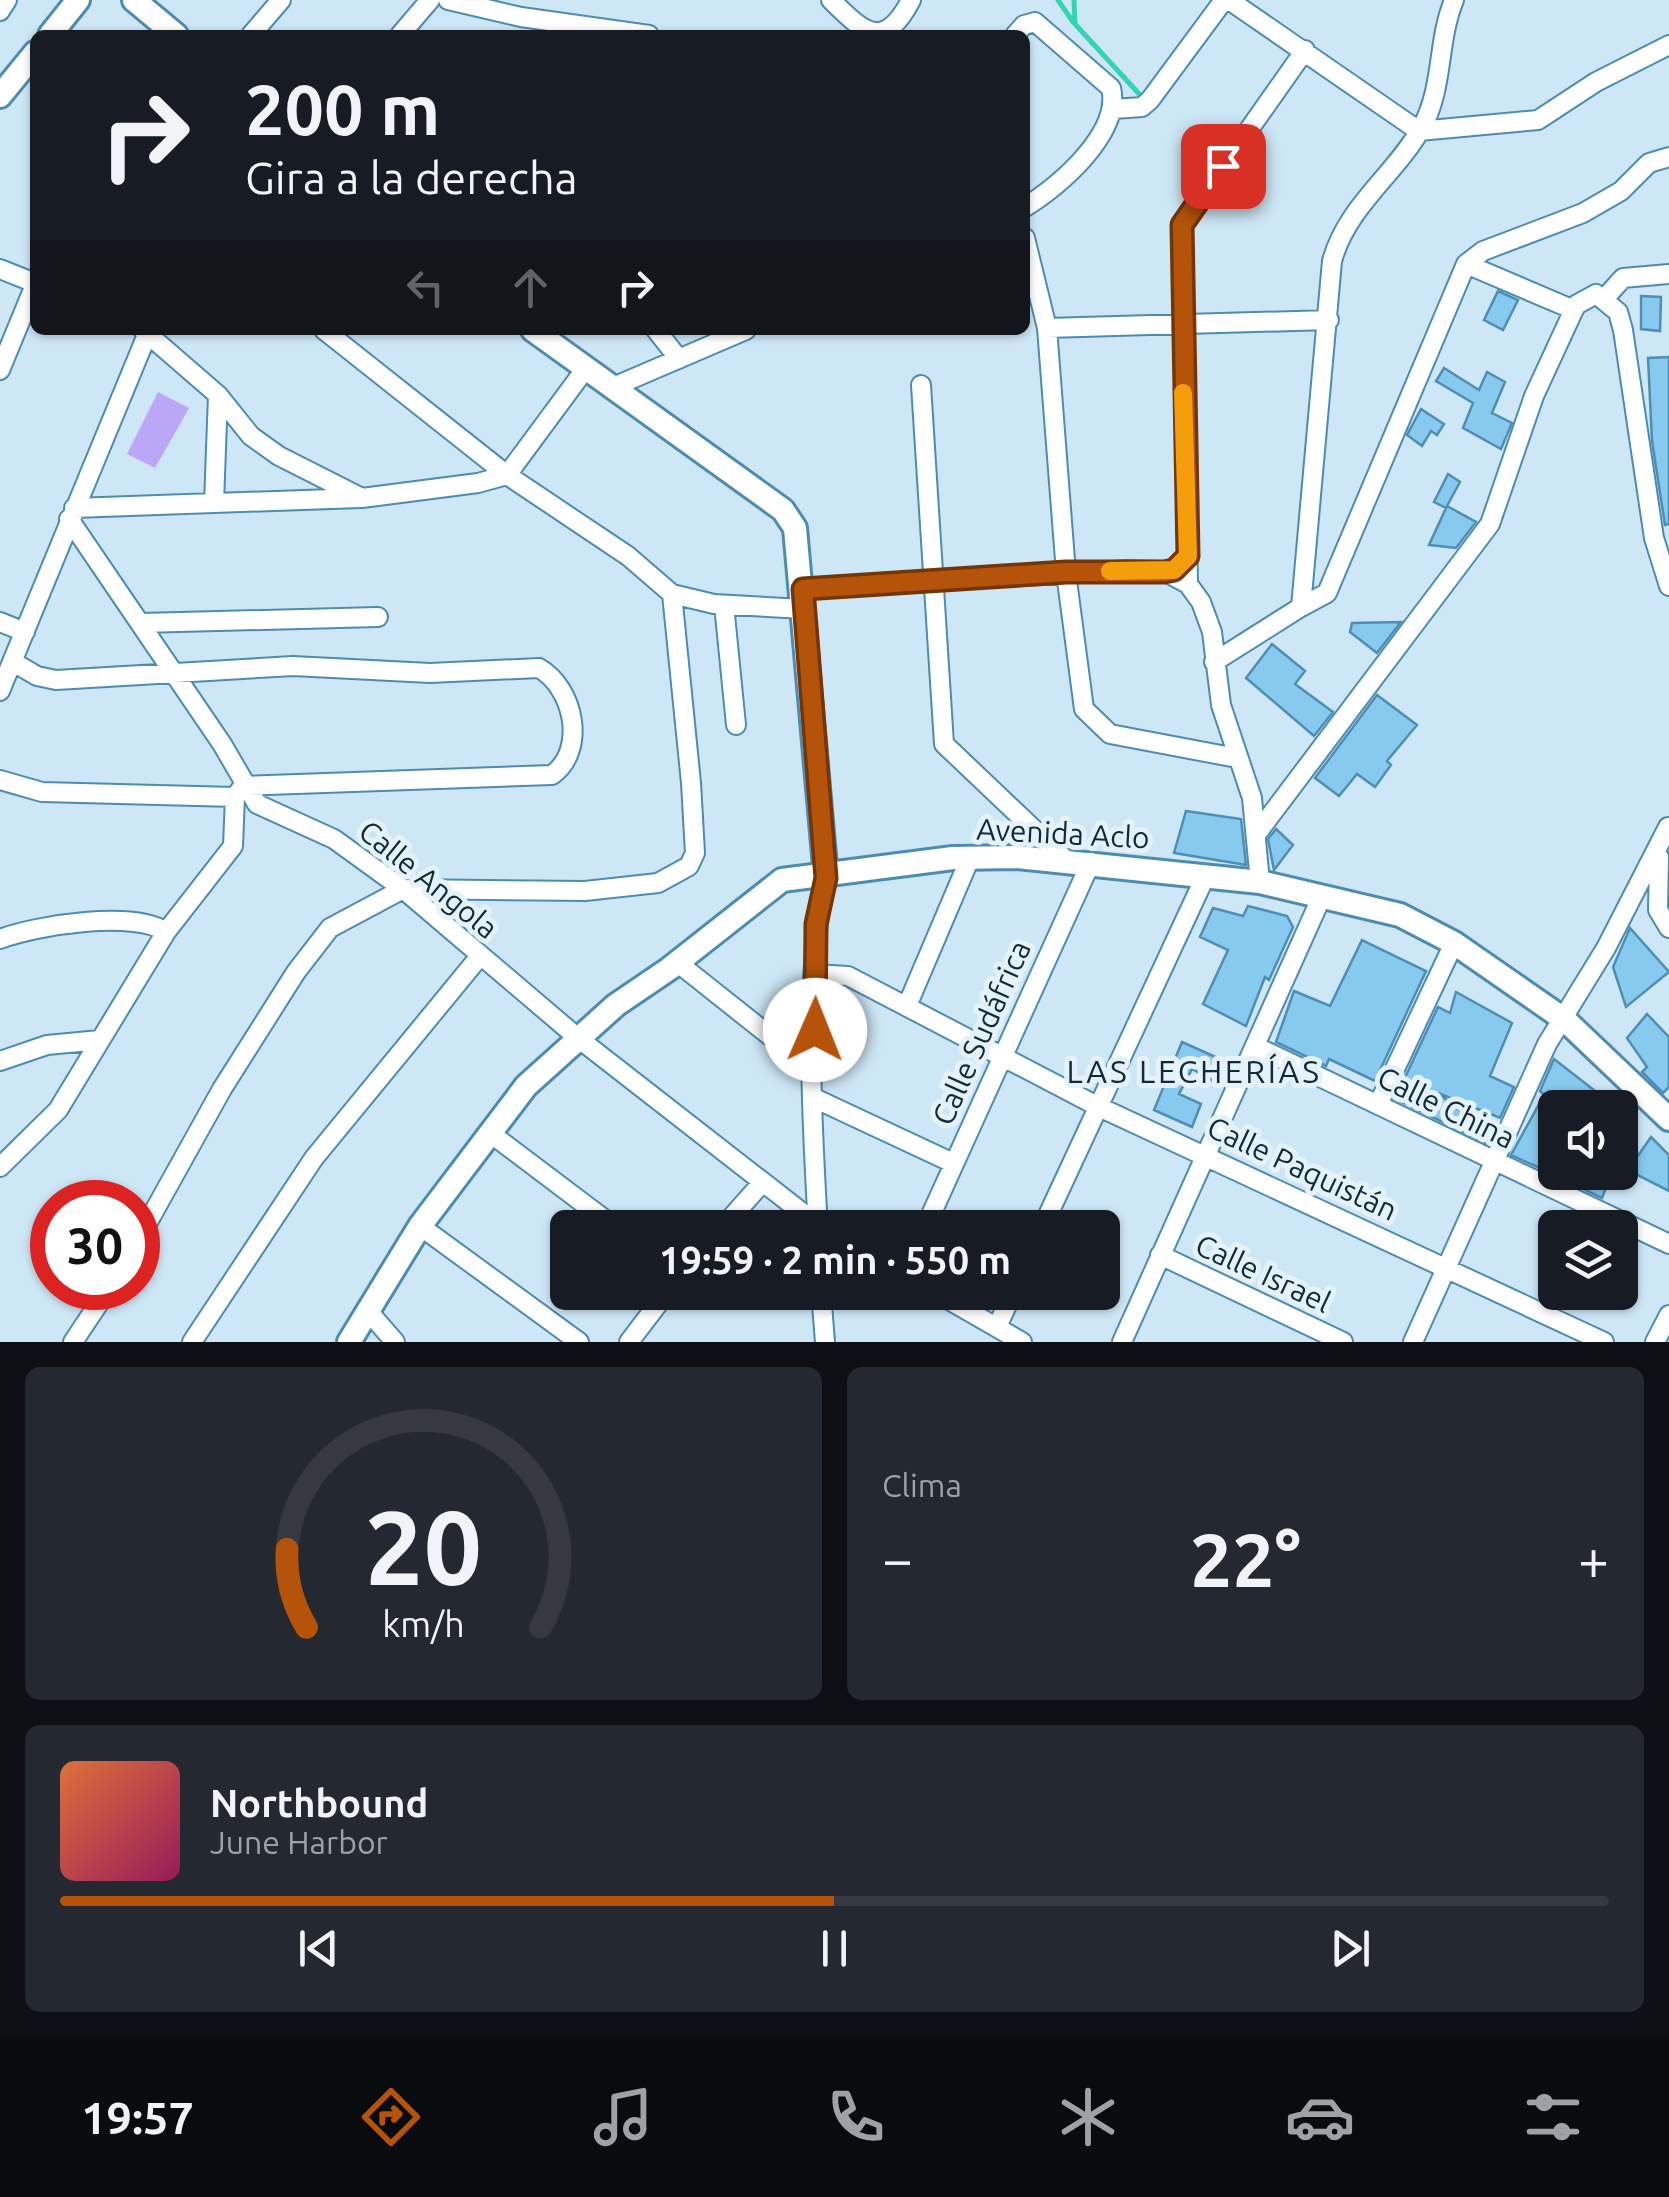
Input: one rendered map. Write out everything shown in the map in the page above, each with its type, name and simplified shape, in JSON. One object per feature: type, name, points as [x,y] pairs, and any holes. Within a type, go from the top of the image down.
[{"type":"street","points":[[0,11],[7,0]]},
{"type":"street","points":[[54,30],[78,0]]},
{"type":"street","points":[[134,0],[170,30]]},
{"type":"street","points":[[255,30],[282,0]]},
{"type":"street","points":[[404,30],[430,0]]},
{"type":"street","points":[[448,0],[624,30]]},
{"type":"street","points":[[831,0],[866,30]]},
{"type":"street","points":[[892,30],[911,0]]},
{"type":"street","points":[[1114,109],[1142,107],[1150,100],[1226,0],[1305,50],[1418,131],[1538,120],[1596,82],[1669,45]]},
{"type":"street","points":[[1301,607],[1338,238],[1418,131],[1438,84],[1454,0]]},
{"type":"street","points":[[1020,30],[1035,22],[1111,88],[1114,109],[1073,170],[1030,203]]},
{"type":"street","points":[[1260,882],[1258,832],[1220,704],[1212,632],[1188,584],[1182,225],[1305,50]]},
{"type":"street","points":[[0,96],[30,59]]},
{"type":"street","points":[[1214,662],[1327,593],[1466,264],[1482,251],[1537,234],[1584,213],[1621,191],[1650,164],[1669,157]]},
{"type":"street","points":[[1030,258],[1047,328],[1066,572],[1084,708],[1110,734],[1238,758]]},
{"type":"street","points":[[1466,264],[1574,310]]},
{"type":"street","points":[[0,269],[30,282]]},
{"type":"street","points":[[1604,298],[1623,278],[1669,274]]},
{"type":"street","points":[[0,370],[30,296]]},
{"type":"street","points":[[1258,832],[1484,534],[1534,396],[1574,310],[1585,297],[1604,298],[1618,312],[1654,538],[1669,586]]},
{"type":"street","points":[[1047,328],[1328,320]]},
{"type":"street","points":[[0,691],[145,335]]},
{"type":"street","points":[[152,335],[218,394],[252,436],[279,456],[362,498]]},
{"type":"street","points":[[333,335],[506,475],[628,556],[672,594],[724,605],[804,599],[934,581],[1066,572],[1164,572],[1174,570],[1188,556]]},
{"type":"street","points":[[540,335],[783,510],[795,528],[826,878],[816,924],[814,1098],[819,1210]]},
{"type":"street","points":[[660,335],[678,359]]},
{"type":"street","points":[[613,387],[734,335]]},
{"type":"street","points":[[72,514],[214,502],[362,498],[478,484],[506,475],[586,368]]},
{"type":"street","points":[[921,386],[944,744],[1066,860]]},
{"type":"street","points":[[214,502],[218,394]]},
{"type":"street","name":"Calle Angola","points":[[72,514],[222,744],[239,791],[268,812],[334,840],[403,889],[578,1038],[797,1210]]},
{"type":"street","points":[[1164,572],[1188,584]]},
{"type":"street","points":[[160,1200],[222,1089],[296,972],[330,928],[403,889],[586,891],[658,883],[689,866],[695,853],[692,800],[672,594]]},
{"type":"street","points":[[724,605],[736,726]]},
{"type":"street","points":[[141,622],[378,618]]},
{"type":"street","points":[[0,622],[25,632]]},
{"type":"street","points":[[0,780],[42,792],[239,791],[552,775],[565,765],[572,751],[566,696],[553,676],[540,668],[430,673],[293,666],[172,669],[56,680],[37,676],[14,662]]},
{"type":"street","points":[[0,1167],[58,1110],[166,932],[232,846],[239,791]]},
{"type":"street","points":[[1668,826],[1655,881],[1658,910],[1669,928]]},
{"type":"street","points":[[1413,1342],[1547,1044],[1566,1020],[1668,826]]},
{"type":"street","points":[[907,1006],[970,858]]},
{"type":"street","name":"Avenida Aclo","points":[[349,1342],[420,1226],[526,1086],[616,1005],[678,963],[782,880],[798,875],[826,878],[970,858],[1066,860],[1260,882],[1400,915],[1454,943],[1566,1020],[1669,1119]]},
{"type":"street","name":"Calle Sudáfrica","points":[[933,1210],[1091,862]]},
{"type":"street","points":[[1050,1210],[1206,875]]},
{"type":"street","points":[[1122,1342],[1322,896]]},
{"type":"street","points":[[0,939],[34,930],[130,920],[150,921],[166,932]]},
{"type":"street","points":[[1378,1105],[1454,943]]},
{"type":"street","points":[[192,1342],[314,1158],[480,956]]},
{"type":"street","points":[[678,963],[770,1036],[814,1059]]},
{"type":"street","name":"Calle Paquistán","points":[[815,974],[848,976],[1097,1106],[1604,1342]]},
{"type":"street","points":[[0,1060],[47,1045],[100,1040]]},
{"type":"street","name":"Calle China","points":[[1254,1046],[1669,1244]]},
{"type":"street","points":[[814,1098],[953,1163]]},
{"type":"street","points":[[490,1132],[592,1210]]},
{"type":"street","points":[[738,1210],[761,1184]]},
{"type":"street","points":[[420,1226],[580,1342]]},
{"type":"street","name":"Calle Israel","points":[[1160,1255],[1343,1342]]},
{"type":"street","points":[[73,1342],[94,1310]]},
{"type":"street","points":[[629,1342],[653,1310]]},
{"type":"street","points":[[822,1310],[824,1342]]},
{"type":"street","points":[[967,1310],[1022,1342]]},
{"type":"street","points":[[997,1327],[1005,1310]]},
{"type":"street","points":[[368,1311],[396,1342]]},
{"type":"street","points":[[1655,1342],[1669,1315]]},
{"type":"shaded area","points":[[158,392],[189,408],[155,468],[127,454]]},
{"type":"building","points":[[1498,291],[1518,300],[1503,330],[1484,320]]},
{"type":"building","points":[[1641,296],[1661,297],[1660,331],[1641,329]]},
{"type":"building","points":[[1669,357],[1669,524],[1665,525],[1652,441],[1648,358]]},
{"type":"building","points":[[1444,368],[1479,390],[1487,372],[1505,382],[1492,413],[1512,423],[1501,449],[1463,428],[1473,403],[1436,381]]},
{"type":"building","points":[[1421,409],[1444,424],[1437,435],[1431,431],[1422,446],[1407,435]]},
{"type":"building","points":[[1448,474],[1460,482],[1447,506],[1476,522],[1456,548],[1429,545],[1446,508],[1434,502]]},
{"type":"building","points":[[1401,622],[1377,653],[1350,632],[1352,623]]},
{"type":"building","points":[[1272,644],[1305,671],[1295,684],[1333,712],[1314,736],[1246,678]]},
{"type":"building","points":[[1377,695],[1417,725],[1387,761],[1391,765],[1375,787],[1357,774],[1339,796],[1315,778]]},
{"type":"building","points":[[1186,811],[1241,819],[1246,865],[1174,853]]},
{"type":"building","points":[[1276,829],[1293,845],[1274,870],[1268,839]]},
{"type":"building","points":[[1248,906],[1287,916],[1293,927],[1269,980],[1265,977],[1246,1026],[1203,1004],[1228,950],[1200,937],[1213,908],[1243,916]]},
{"type":"building","points":[[1630,928],[1669,972],[1626,1007],[1613,967]]},
{"type":"building","points":[[1362,940],[1426,971],[1375,1081],[1329,1059],[1326,1066],[1276,1042],[1294,991],[1330,1006]]},
{"type":"building","points":[[1456,992],[1512,1023],[1490,1076],[1514,1087],[1500,1118],[1438,1093],[1492,1136],[1488,1144],[1395,1099],[1438,1007],[1450,1013]]},
{"type":"building","points":[[1647,1014],[1669,1037],[1669,1087],[1663,1093],[1642,1072],[1647,1067],[1627,1038]]},
{"type":"building","points":[[1182,1042],[1227,1062],[1217,1083],[1192,1069],[1179,1094],[1201,1104],[1192,1127],[1154,1110]]},
{"type":"building","points":[[1554,1059],[1594,1090],[1540,1090]]},
{"type":"building","points":[[1538,1106],[1538,1167],[1511,1155]]},
{"type":"building","points":[[1651,1137],[1669,1155],[1669,1191],[1638,1175],[1638,1156]]},
{"type":"building","points":[[1585,1190],[1605,1190],[1602,1198]]},
{"type":"waterway","points":[[1058,0],[1073,22]]},
{"type":"waterway","points":[[1074,0],[1075,24],[1141,96]]},
{"type":"slow traffic","points":[[1110,571],[1164,572],[1174,570],[1188,556],[1183,393]]},
{"type":"district","name":"LAS LECHERÍAS","points":[[1194,1072]]},
{"type":"route","points":[[815,1030],[816,924],[826,878],[803,589],[1066,572],[1164,572],[1181,564],[1188,556],[1182,225],[1223,166]]}]
